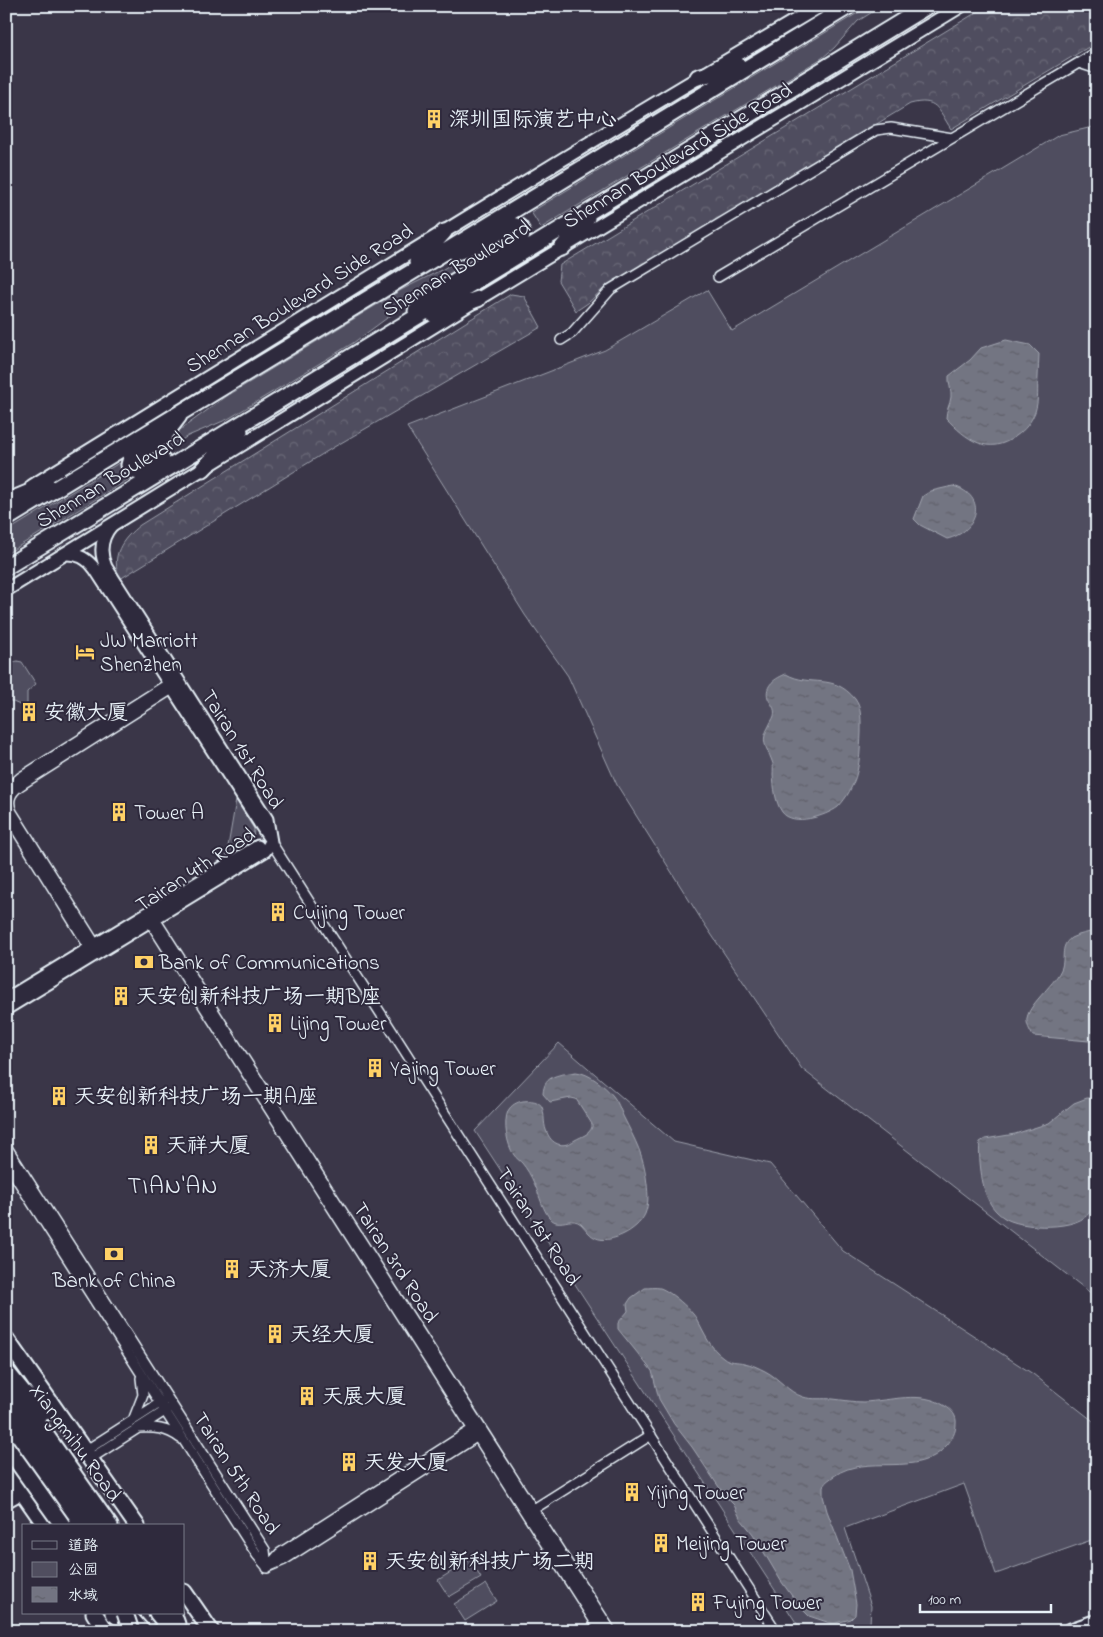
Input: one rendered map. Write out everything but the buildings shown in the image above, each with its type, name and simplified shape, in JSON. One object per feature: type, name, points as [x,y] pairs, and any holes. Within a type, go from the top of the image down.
[{"type":"main road","name":"Shennan Boulevard Side Road","points":[[6,502],[444,232],[820,6]]},
{"type":"main road","name":"Shennan Boulevard","points":[[6,518],[849,6]]},
{"type":"main road","name":"Shennan Boulevard","points":[[6,567],[927,6]]},
{"type":"main road","name":"Shennan Boulevard Side Road","points":[[6,590],[478,299],[961,6]]},
{"type":"main road","points":[[698,78],[758,62]]},
{"type":"main road","points":[[562,248],[596,208]]},
{"type":"main road","points":[[406,324],[431,296],[518,241],[522,236],[522,231],[519,226],[512,225],[476,245],[428,261]]},
{"type":"main road","points":[[406,275],[444,232]]},
{"type":"main road","points":[[406,324],[478,299]]},
{"type":"main road","points":[[187,408],[163,437],[131,458],[129,465],[132,470],[142,472],[180,450],[219,437]]},
{"type":"main road","points":[[203,468],[255,415]]},
{"type":"main road","points":[[6,502],[93,466]]},
{"type":"main road","points":[[6,1339],[136,1524]]},
{"type":"main road","points":[[6,1355],[124,1524]]},
{"type":"main road","points":[[6,1370],[23,1392],[46,1412]]},
{"type":"main road","name":"Xiangmihu Road","points":[[6,1383],[24,1404],[104,1524]]},
{"type":"main road","points":[[6,1397],[104,1524]]},
{"type":"main road","points":[[6,1422],[77,1524]]},
{"type":"main road","points":[[6,1446],[62,1524]]},
{"type":"main road","points":[[6,1469],[45,1524]]},
{"type":"main road","points":[[6,1483],[11,1499],[33,1524]]},
{"type":"main road","points":[[185,1593],[211,1631]]},
{"type":"main road","points":[[95,1614],[106,1631]]},
{"type":"main road","points":[[114,1614],[136,1631]]},
{"type":"main road","points":[[126,1614],[131,1631]]},
{"type":"main road","points":[[127,1614],[142,1631]]},
{"type":"main road","points":[[159,1614],[174,1622]]},
{"type":"main road","points":[[1071,1631],[1097,1622]]},
{"type":"main road","points":[[1091,1631],[1097,1630]]},
{"type":"street","points":[[718,277],[1097,52]]},
{"type":"street","points":[[1079,63],[1097,69]]},
{"type":"street","points":[[561,340],[572,333],[611,289],[876,130],[891,128],[952,138]]},
{"type":"street","name":"Tairan 1st Road","points":[[114,524],[107,531],[102,543],[103,562],[174,684]]},
{"type":"street","name":"Tairan 1st Road","points":[[64,554],[77,555],[91,565],[267,819],[271,842],[776,1631]]},
{"type":"street","points":[[6,790],[21,777],[174,684]]},
{"type":"street","points":[[95,950],[12,812],[9,804],[10,797],[24,783],[174,684]]},
{"type":"street","points":[[6,813],[95,950]]},
{"type":"street","name":"Tairan 4th Road","points":[[6,999],[150,917],[261,844],[271,842]]},
{"type":"street","name":"Tairan 3rd Road","points":[[150,917],[530,1511],[612,1631]]},
{"type":"street","name":"Tairan 4th Road","points":[[6,1009],[95,950]]},
{"type":"street","name":"Tairan 5th Road","points":[[6,1146],[166,1404],[265,1550],[268,1568]]},
{"type":"street","name":"Tairan 5th Road","points":[[6,1162],[138,1368],[166,1404],[183,1440],[257,1555],[268,1568]]},
{"type":"street","points":[[136,1424],[143,1395],[138,1368]]},
{"type":"street","points":[[88,1455],[166,1404]]},
{"type":"street","points":[[136,1424],[159,1428],[175,1434],[183,1440]]},
{"type":"street","points":[[268,1568],[284,1560],[478,1430]]},
{"type":"street","points":[[530,1511],[651,1435]]},
{"type":"street","name":"Tairan 3rd Road","points":[[530,1511],[601,1631]]},
{"type":"green space","points":[[869,6],[882,6],[858,21],[834,48],[822,58],[541,228],[531,212]]},
{"type":"green space","points":[[987,6],[1097,6],[1097,42],[951,129],[936,106],[926,102],[910,104],[605,287],[576,311],[558,281],[560,265]]},
{"type":"green space","points":[[1097,126],[1097,1298],[802,1069],[701,919],[617,785],[568,676],[525,615],[407,427],[605,350],[707,290],[732,331],[1059,135]]},
{"type":"green space","points":[[507,231],[514,234],[512,241],[398,310],[353,343],[228,419],[188,436],[144,463],[136,462],[139,455],[177,432],[227,396],[401,290],[443,269]]},
{"type":"green space","points":[[511,294],[524,296],[541,327],[334,447],[120,579],[116,563],[117,555],[123,542],[140,525]]},
{"type":"green space","points":[[119,463],[129,475],[129,479],[6,554],[6,532]]},
{"type":"green space","points":[[17,661],[22,662],[36,684],[27,692],[27,708],[6,699],[6,667]]},
{"type":"green space","points":[[236,800],[254,829],[253,841],[226,858]]},
{"type":"green space","points":[[559,1043],[674,1142],[770,1164],[843,1251],[1033,1374],[1097,1424],[1097,1538],[996,1574],[964,1484],[845,1528],[871,1606],[870,1624],[851,1631],[810,1631],[799,1627],[475,1131]]},
{"type":"green space","points":[[470,1560],[481,1578],[449,1597],[438,1580]]},
{"type":"green space","points":[[486,1584],[497,1601],[465,1621],[454,1604]]},
{"type":"water","points":[[1006,340],[1030,345],[1039,354],[1036,408],[1025,428],[1006,442],[996,445],[978,443],[961,433],[946,418],[951,397],[949,376],[970,360],[981,348]]},
{"type":"water","points":[[953,486],[964,491],[972,498],[975,505],[975,514],[972,522],[966,529],[958,535],[947,539],[920,525],[914,519],[923,496],[931,491]]},
{"type":"water","points":[[786,674],[795,678],[838,686],[855,699],[860,711],[860,755],[853,785],[838,807],[826,814],[810,819],[794,819],[782,812],[775,794],[773,762],[764,740],[766,731],[774,717],[774,709],[767,693],[769,686]]},
{"type":"water","points":[[1097,930],[1097,1040],[1033,1036],[1027,1023],[1029,1012],[1059,973],[1063,963],[1065,944],[1071,938]]},
{"type":"water","points":[[576,1072],[596,1081],[615,1098],[636,1141],[644,1165],[648,1195],[645,1214],[639,1223],[630,1230],[610,1239],[601,1239],[593,1236],[578,1222],[556,1222],[552,1220],[545,1211],[530,1175],[514,1155],[508,1140],[506,1122],[508,1111],[514,1104],[523,1101],[537,1102],[541,1105],[548,1135],[558,1144],[571,1143],[589,1132],[592,1124],[576,1099],[571,1098],[550,1102],[543,1094],[544,1087],[550,1079],[559,1075]]},
{"type":"water","points":[[1087,1098],[1097,1099],[1097,1184],[1094,1204],[1091,1210],[1085,1217],[1063,1225],[1035,1226],[1011,1221],[1003,1217],[989,1202],[986,1194],[981,1171],[980,1142],[985,1139],[1015,1134],[1049,1123],[1074,1103]]},
{"type":"water","points":[[645,1288],[660,1288],[681,1302],[695,1316],[711,1345],[726,1359],[749,1364],[763,1370],[798,1395],[810,1398],[863,1402],[916,1397],[926,1398],[945,1406],[954,1414],[956,1418],[955,1430],[951,1440],[935,1455],[922,1461],[907,1464],[862,1466],[847,1469],[834,1476],[823,1486],[823,1496],[827,1511],[850,1570],[856,1604],[855,1615],[851,1619],[830,1623],[809,1616],[800,1607],[781,1581],[753,1534],[740,1518],[734,1505],[725,1496],[674,1424],[659,1399],[652,1371],[618,1329],[618,1323],[628,1311],[627,1304],[631,1298]]},
{"type":"place","name":"深圳国际演艺中心","points":[[434,119]]},
{"type":"place","name":"JW Marriott Shenzhen","points":[[85,652]]},
{"type":"place","name":"安徽大厦","points":[[29,712]]},
{"type":"place","name":"Tower A","points":[[119,812]]},
{"type":"place","name":"Cuijing Tower","points":[[278,912]]},
{"type":"place","name":"Bank of Communications","points":[[144,962]]},
{"type":"place","name":"天安创新科技广场一期B座","points":[[121,996]]},
{"type":"place","name":"Lijing Tower","points":[[275,1023]]},
{"type":"place","name":"Yajing Tower","points":[[375,1068]]},
{"type":"place","name":"天安创新科技广场一期A座","points":[[59,1096]]},
{"type":"place","name":"天祥大厦","points":[[151,1145]]},
{"type":"place","name":"Bank of China","points":[[114,1254]]},
{"type":"place","name":"天济大厦","points":[[232,1269]]},
{"type":"place","name":"天经大厦","points":[[275,1334]]},
{"type":"place","name":"天展大厦","points":[[307,1396]]},
{"type":"place","name":"天发大厦","points":[[349,1462]]},
{"type":"place","name":"Yijing Tower","points":[[632,1492]]},
{"type":"place","name":"Meijing Tower","points":[[661,1543]]},
{"type":"place","name":"天安创新科技广场二期","points":[[370,1561]]},
{"type":"place","name":"Fujing Tower","points":[[698,1602]]},
{"type":"district","name":"TIAN'AN","points":[[173,1185]]}]
